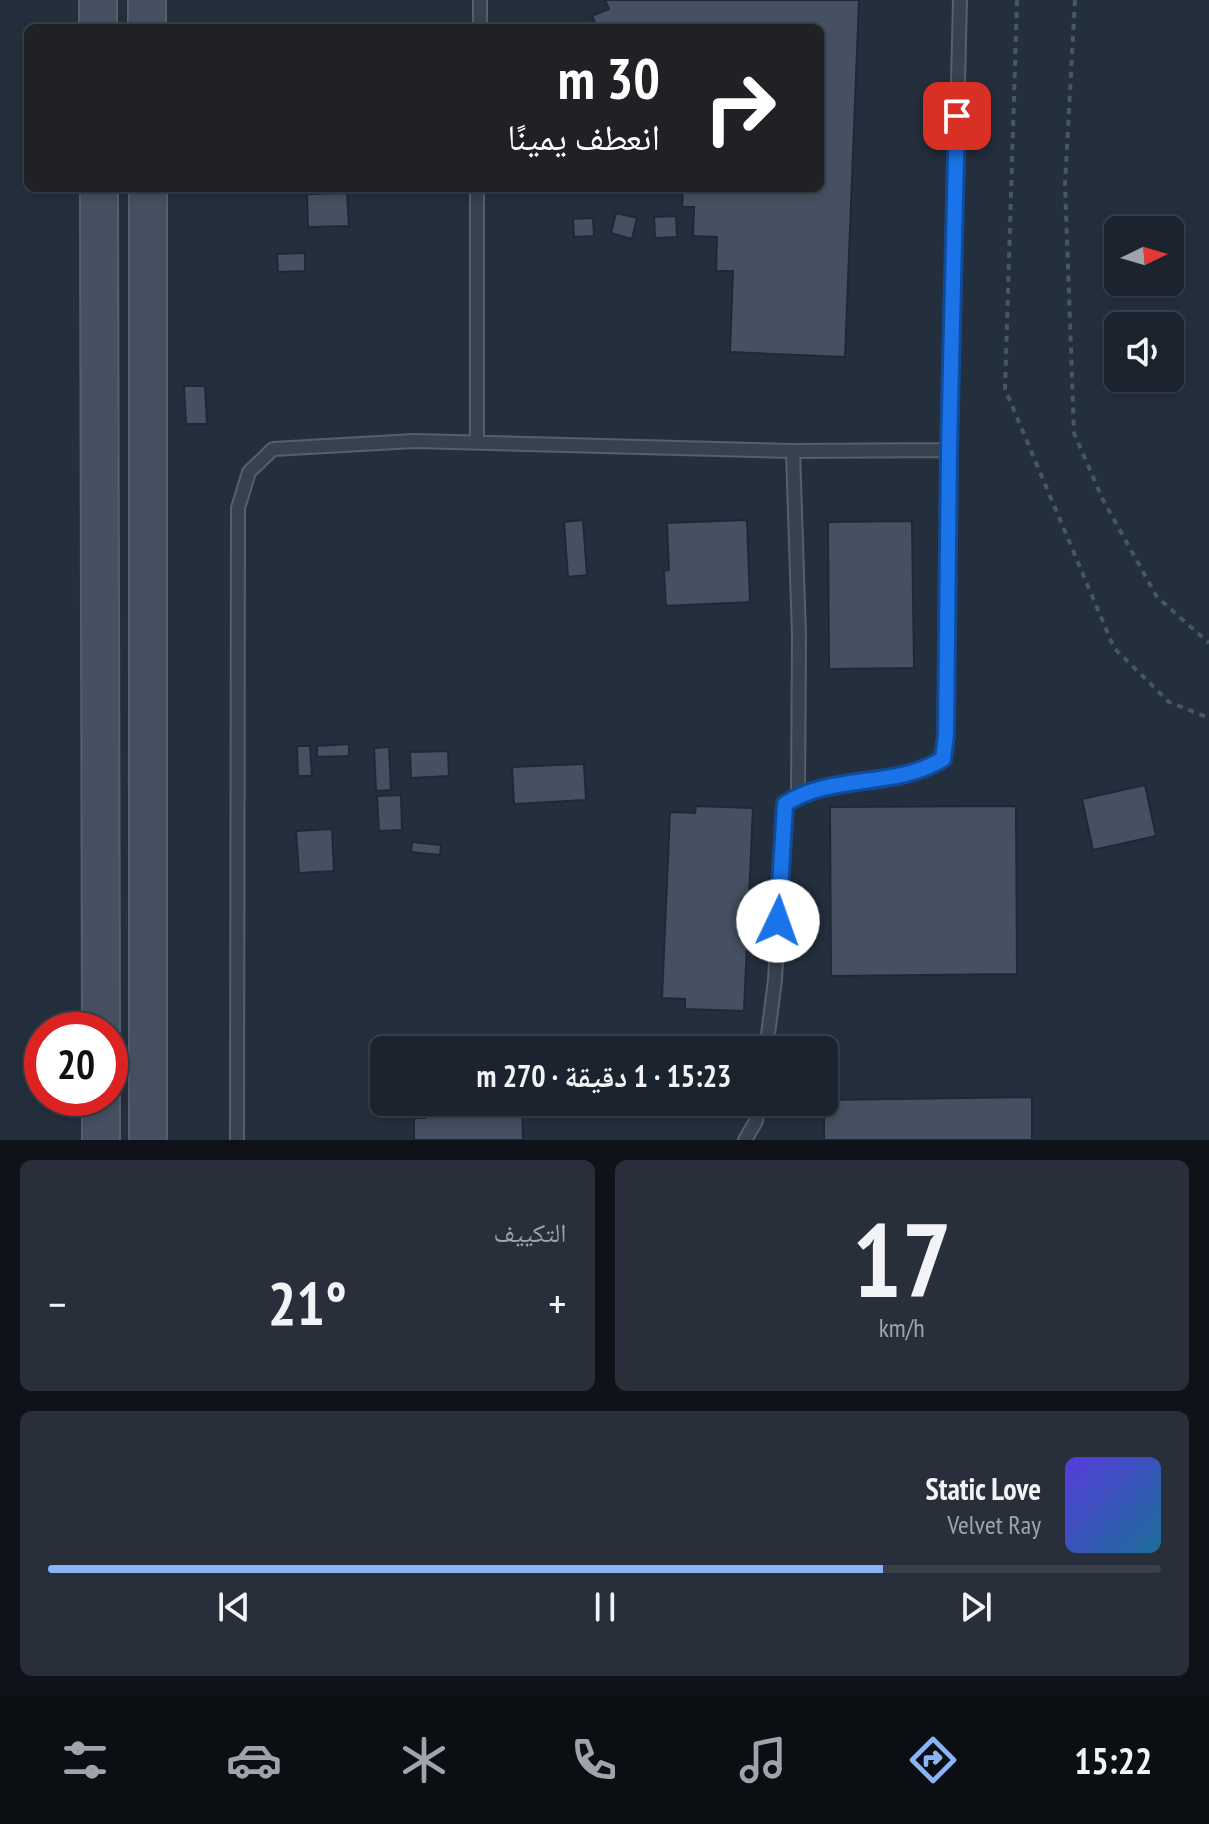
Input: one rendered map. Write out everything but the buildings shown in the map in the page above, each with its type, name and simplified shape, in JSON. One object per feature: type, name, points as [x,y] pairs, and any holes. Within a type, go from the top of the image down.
[{"type":"main road","points":[[98,0],[98,24]]},
{"type":"main road","points":[[147,0],[147,24]]},
{"type":"main road","points":[[99,192],[101,1012]]},
{"type":"main road","points":[[148,192],[148,1140]]},
{"type":"main road","points":[[101,1116],[101,1140]]},
{"type":"lane","points":[[480,0],[480,24]]},
{"type":"lane","points":[[768,1036],[775,980],[785,804],[798,795],[821,788],[886,780],[943,759],[946,735],[949,450],[960,0]]},
{"type":"lane","points":[[477,192],[477,441]]},
{"type":"lane","points":[[237,1140],[238,508],[249,472],[273,449],[414,441],[793,451],[949,450]]},
{"type":"lane","points":[[793,451],[799,636],[798,795]]},
{"type":"lane","points":[[745,1140],[757,1116]]},
{"type":"path","points":[[1017,0],[1005,389],[1114,648],[1169,702],[1209,718]]},
{"type":"path","points":[[1075,0],[1065,184],[1074,433],[1103,500],[1157,597],[1209,643]]},
{"type":"route","points":[[778,921],[785,804],[798,795],[821,788],[886,780],[931,766],[943,759],[946,735],[957,116]]}]
